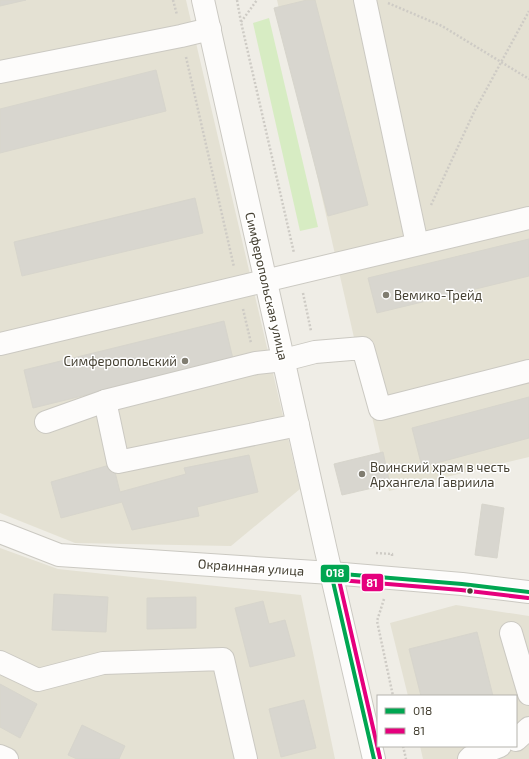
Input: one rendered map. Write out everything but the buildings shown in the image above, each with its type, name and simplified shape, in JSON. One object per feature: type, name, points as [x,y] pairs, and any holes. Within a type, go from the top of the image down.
[{"type":"street","name":"Симферопольская улица","points":[[204,0],[331,573],[374,759]]},
{"type":"street","points":[[365,0],[416,244]]},
{"type":"street","points":[[0,72],[182,36],[210,29]]},
{"type":"street","points":[[0,344],[238,286],[529,218]]},
{"type":"street","points":[[46,422],[105,401],[256,364],[284,360],[315,352],[363,348],[380,410],[529,371]]},
{"type":"street","points":[[105,401],[118,462],[298,425]]},
{"type":"street","name":"Окраинная улица","points":[[0,532],[59,555],[331,573],[462,584],[529,592]]},
{"type":"street","points":[[511,633],[529,694]]},
{"type":"street","points":[[0,662],[38,680],[103,663],[223,659],[246,759]]},
{"type":"street","points":[[517,739],[529,728]]},
{"type":"street","points":[[469,759],[497,747]]},
{"type":"street","points":[[0,756],[7,759]]},
{"type":"path","points":[[173,0],[256,364]]},
{"type":"path","points":[[237,0],[315,352]]},
{"type":"path","points":[[241,22],[257,0]]},
{"type":"path","points":[[386,3],[442,26],[529,79]]},
{"type":"path","points":[[428,210],[474,112],[529,11]]},
{"type":"path","points":[[392,554],[390,578],[377,621],[393,695]]},
{"type":"path","points":[[404,747],[406,759]]},
{"type":"shaded area","points":[[0,0],[186,0],[300,489],[231,546],[75,543],[0,513]]},
{"type":"shaded area","points":[[277,0],[529,0],[529,457],[389,491]]},
{"type":"shaded area","points":[[0,548],[58,569],[301,595],[335,759],[0,759]]},
{"type":"shaded area","points":[[456,605],[529,616],[529,759],[423,759],[420,747],[517,747],[517,695],[408,695],[390,623]]},
{"type":"green space","points":[[269,18],[318,227],[300,231],[253,23]]},
{"type":"transit line","name":"018","points":[[374,759],[331,573],[462,584],[529,592]]},
{"type":"transit line","name":"81","points":[[377,745],[339,580],[461,590],[528,598]]},
{"type":"transit line","name":"81","points":[[377,747],[380,758]]},
{"type":"place","name":"Вемико-Трейд","points":[[386,295]]},
{"type":"place","name":"Симферопольский","points":[[185,361]]},
{"type":"place","name":"Воинский храм в честь Архангела Гавриила","points":[[362,474]]}]
